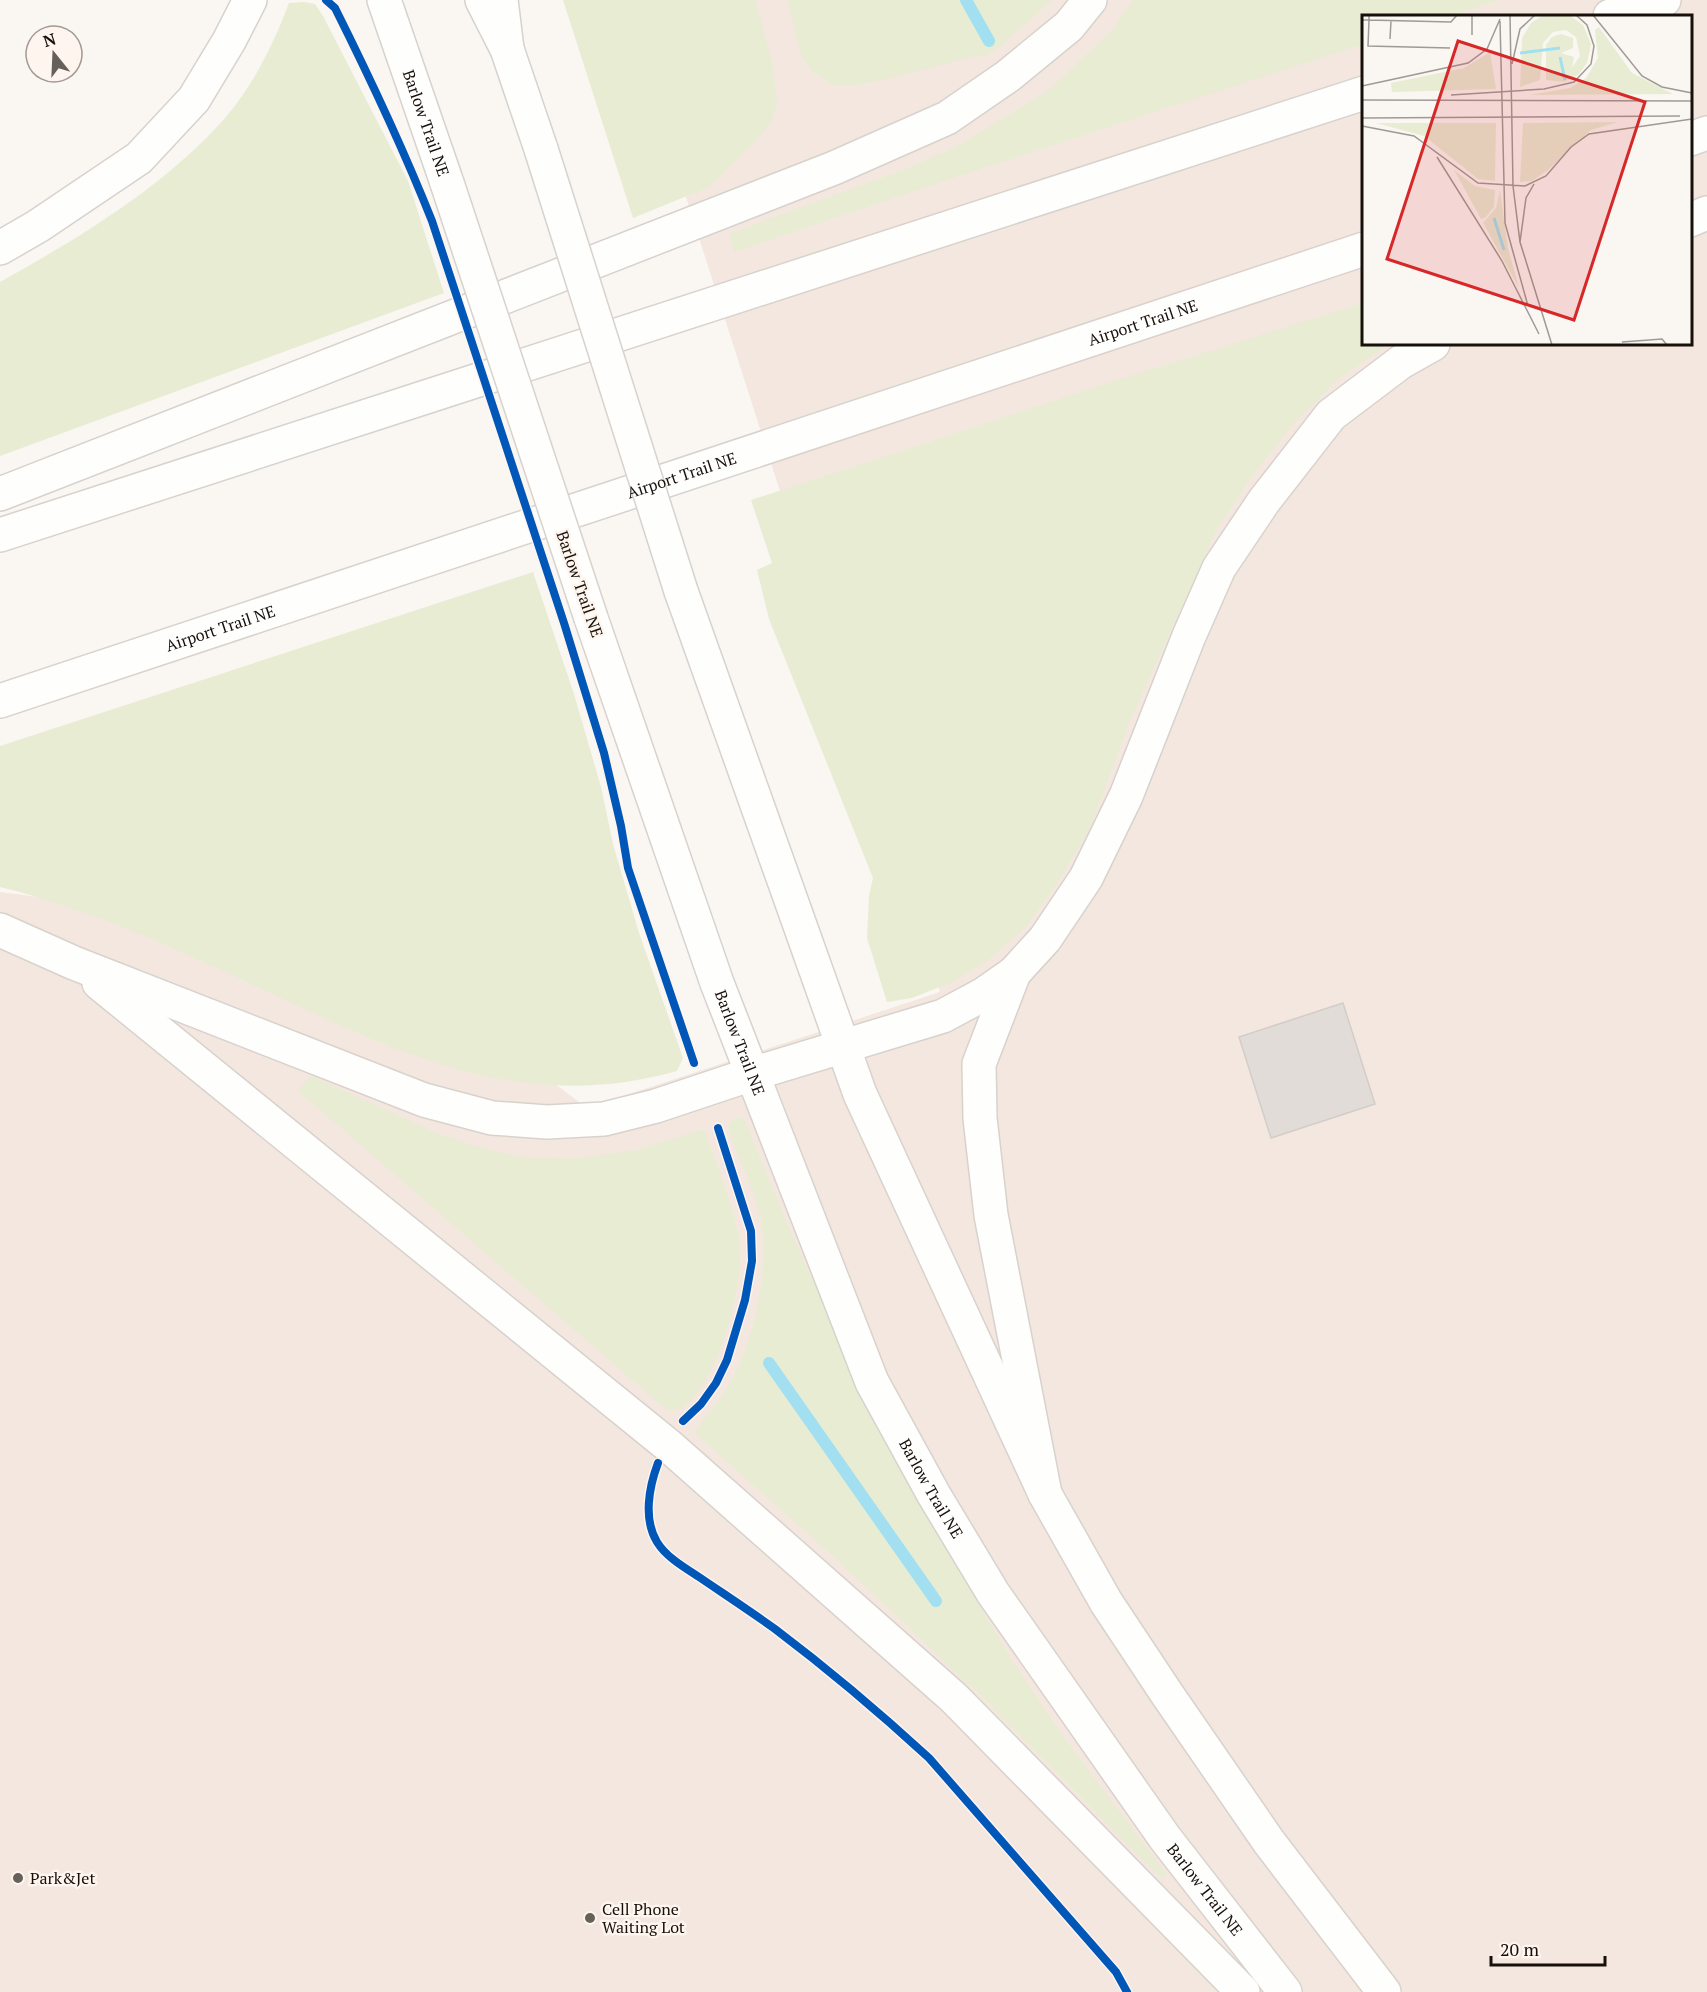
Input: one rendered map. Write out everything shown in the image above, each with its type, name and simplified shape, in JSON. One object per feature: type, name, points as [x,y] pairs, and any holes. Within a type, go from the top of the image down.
[{"type":"main road","points":[[0,248],[38,226],[139,158],[194,99],[229,41],[250,0]]},
{"type":"main road","name":"Barlow Trail NE","points":[[384,0],[591,618],[717,983],[872,1382],[934,1495],[993,1593],[1165,1839],[1285,1992]]},
{"type":"main road","points":[[482,0],[507,49],[541,149],[681,591],[841,1047],[860,1094],[1046,1494],[1106,1602],[1269,1842],[1384,1992]]},
{"type":"main road","points":[[501,0],[507,49]]},
{"type":"main road","points":[[0,494],[834,168],[947,118],[1008,76],[1069,26],[1090,0]]},
{"type":"main road","points":[[1613,15],[1664,0]]},
{"type":"main road","points":[[0,535],[1362,94]]},
{"type":"main road","points":[[1692,138],[1707,133]]},
{"type":"main road","points":[[1692,219],[1707,213]]},
{"type":"main road","name":"Airport Trail NE","points":[[0,701],[1362,250]]},
{"type":"main road","points":[[0,930],[74,963],[424,1100],[492,1118],[547,1122],[604,1119],[656,1106],[752,1074],[943,1016],[984,994],[1014,973],[1045,939],[1086,878],[1126,796],[1189,636],[1220,568],[1264,501],[1331,415],[1401,362],[1431,345]]},
{"type":"main road","points":[[74,963],[669,1446],[954,1698],[1243,1992]]},
{"type":"main road","points":[[1014,973],[979,1064],[980,1118],[991,1215],[1046,1494]]},
{"type":"shaded area","points":[[623,0],[1707,0],[1707,1992],[0,1992],[0,892],[363,939],[587,1108],[940,992]]},
{"type":"green space","points":[[563,0],[756,0],[773,67],[777,104],[771,122],[757,140],[709,187],[633,218]]},
{"type":"green space","points":[[787,0],[1052,0],[1002,45],[984,56],[976,56],[882,80],[854,85],[832,85],[812,71],[801,55]]},
{"type":"green space","points":[[1133,0],[1499,0],[1452,15],[1362,15],[1362,44],[735,252],[729,234],[908,168],[958,146],[1049,90],[1115,27]]},
{"type":"green space","points":[[289,3],[315,4],[323,16],[408,181],[444,293],[0,456],[0,282],[90,229],[148,189],[175,167],[225,118],[245,92],[270,49]]},
{"type":"green space","points":[[1362,303],[1362,345],[1388,345],[1338,379],[1295,422],[1253,475],[1216,531],[1129,723],[1091,826],[1058,882],[1025,928],[987,961],[952,982],[912,998],[887,1002],[867,938],[869,896],[873,878],[769,619],[757,570],[772,563],[751,500],[1124,378]]},
{"type":"green space","points":[[533,572],[574,694],[639,933],[683,1058],[677,1071],[619,1083],[563,1086],[509,1080],[456,1069],[404,1052],[353,1031],[127,929],[64,906],[0,887],[0,746]]},
{"type":"green space","points":[[311,1076],[444,1136],[481,1148],[525,1157],[580,1158],[636,1150],[700,1130],[706,1133],[733,1212],[740,1257],[738,1279],[726,1331],[707,1379],[694,1397],[681,1408],[668,1411],[297,1090]]},
{"type":"green space","points":[[741,1117],[744,1119],[790,1230],[861,1388],[964,1580],[1013,1662],[1068,1743],[1167,1875],[1162,1879],[979,1694],[835,1558],[697,1435],[696,1430],[725,1391],[741,1361],[759,1298],[764,1254],[760,1216],[750,1183],[728,1130],[733,1119]]},
{"type":"building","points":[[1343,1003],[1375,1104],[1271,1138],[1239,1037]]},
{"type":"waterway","points":[[966,0],[989,41]]},
{"type":"waterway","points":[[769,1363],[936,1601]]},
{"type":"cycle path","points":[[326,0],[335,8],[361,61],[432,221],[564,623],[604,753],[628,868],[694,1063]]},
{"type":"cycle path","points":[[683,1421],[701,1404],[716,1383],[727,1360],[745,1300],[752,1261],[751,1231],[718,1128]]},
{"type":"cycle path","points":[[658,1463],[650,1492],[649,1513],[653,1533],[665,1553],[795,1644],[892,1724],[929,1758],[1116,1972],[1127,1992]]},
{"type":"place","name":"Park&Jet","points":[[18,1878]]},
{"type":"place","name":"Cell Phone Waiting Lot","points":[[590,1918]]}]
